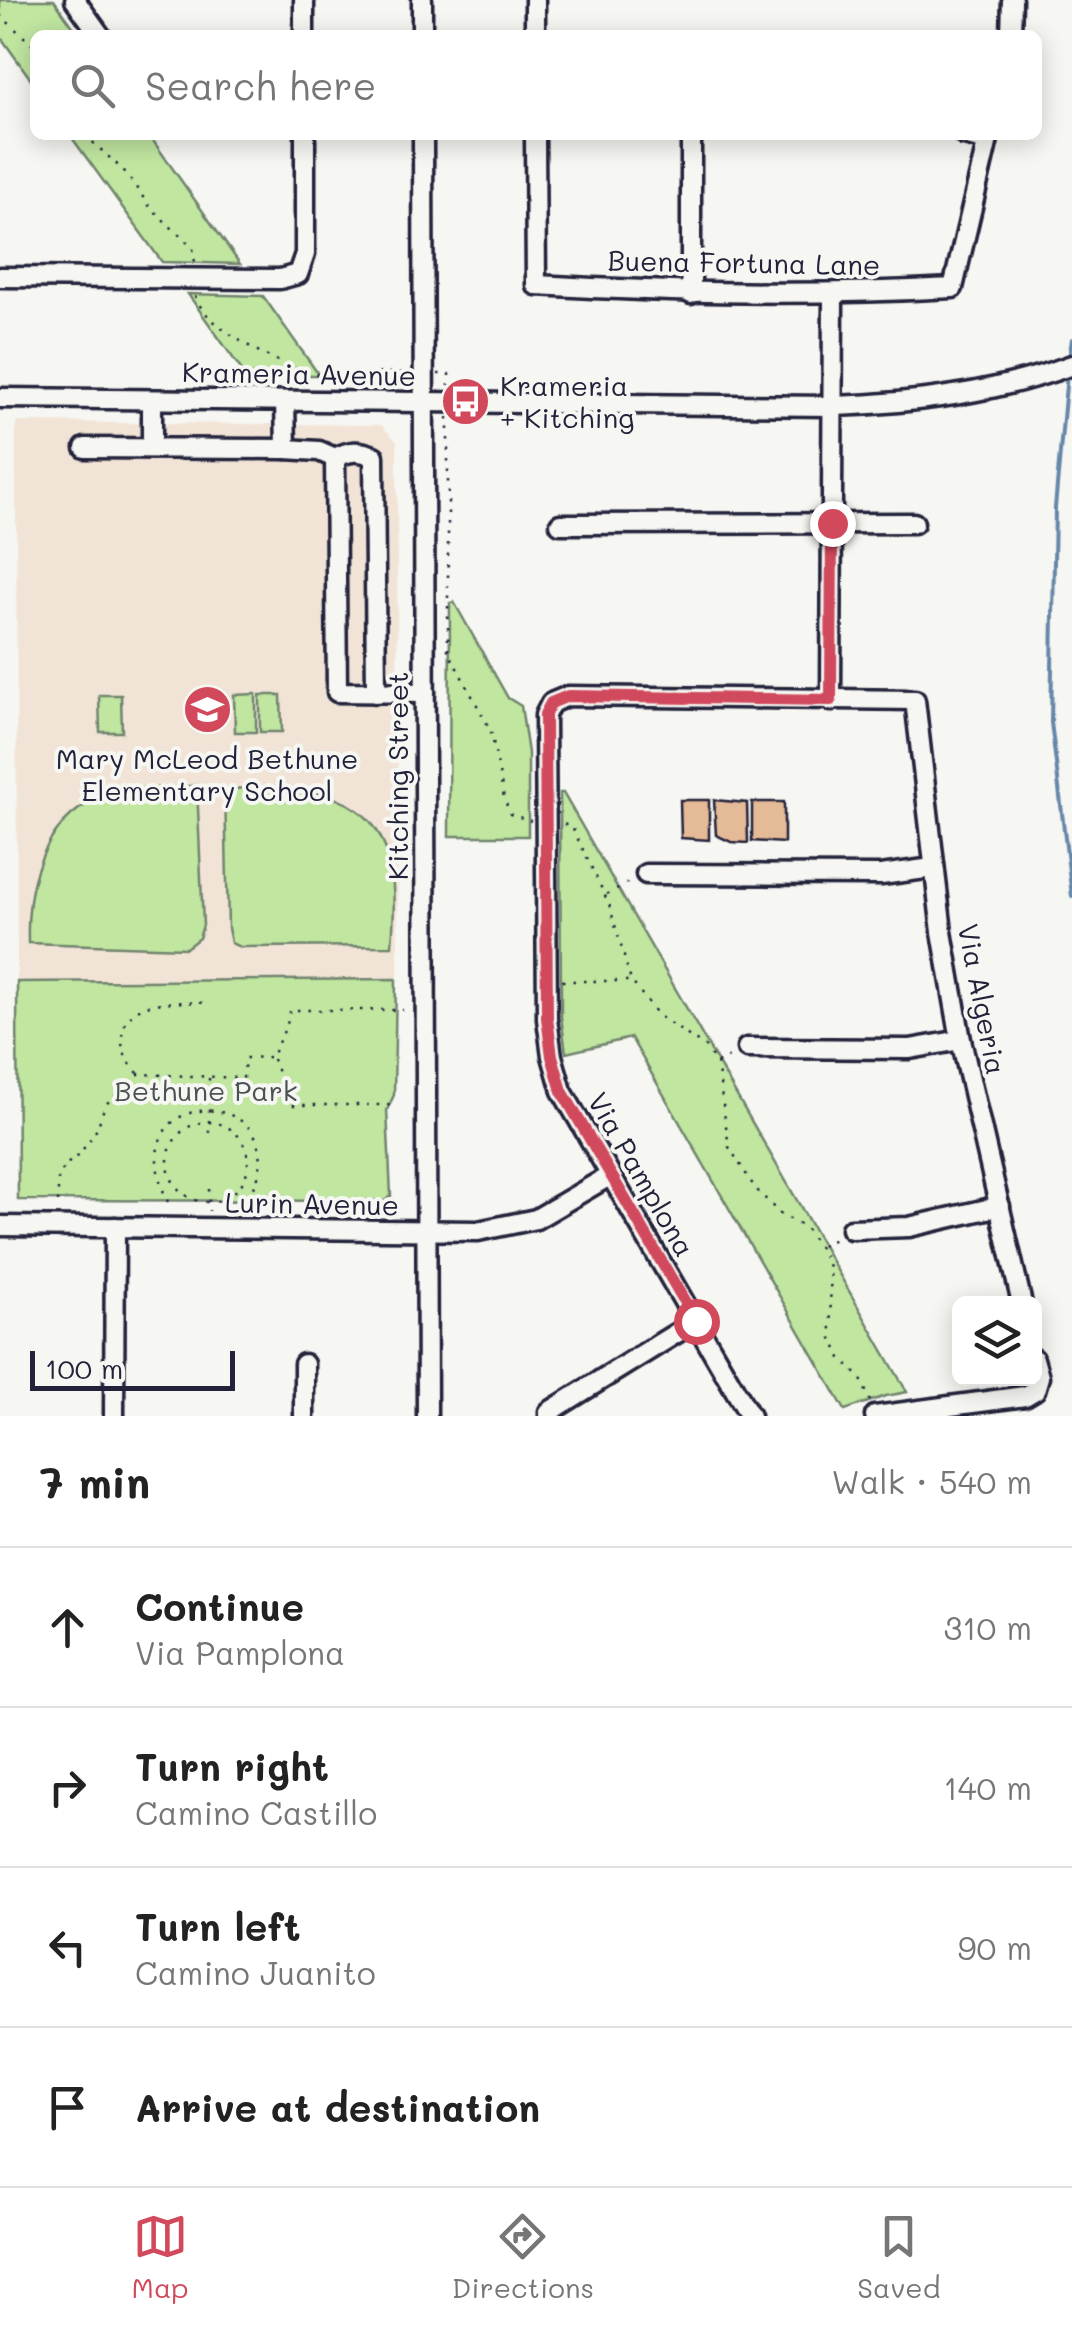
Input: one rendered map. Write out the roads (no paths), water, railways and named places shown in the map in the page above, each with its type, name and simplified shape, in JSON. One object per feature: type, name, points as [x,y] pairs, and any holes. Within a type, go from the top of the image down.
[{"type":"street","points":[[75,0],[96,30]]},
{"type":"street","points":[[304,0],[304,30]]},
{"type":"street","points":[[422,0],[422,30]]},
{"type":"street","points":[[535,0],[535,30]]},
{"type":"street","points":[[1011,30],[1012,0]]},
{"type":"street","points":[[0,277],[280,280],[298,274],[305,254],[305,140]]},
{"type":"street","name":"Kitching Street","points":[[423,140],[427,1416]]},
{"type":"street","name":"Buena Fortuna Lane","points":[[535,140],[536,285],[691,294],[833,295],[953,288],[988,140]]},
{"type":"street","points":[[691,140],[691,294]]},
{"type":"street","points":[[831,700],[833,295]]},
{"type":"street","name":"Krameria Avenue","points":[[0,398],[834,406],[946,398],[1034,379],[1072,365]]},
{"type":"street","points":[[152,400],[152,448]]},
{"type":"street","points":[[285,401],[286,449]]},
{"type":"street","points":[[85,448],[286,449],[318,451],[336,458],[360,450],[374,456],[376,693]]},
{"type":"street","points":[[336,458],[337,692],[425,693]]},
{"type":"street","points":[[560,524],[914,522]]},
{"type":"street","name":"Via Pamplona","points":[[750,1416],[562,1091],[547,1018],[545,714],[551,703],[568,696],[831,700]]},
{"type":"street","name":"Via Algeria","points":[[831,700],[914,700],[933,868],[961,1040],[1020,1296]]},
{"type":"street","points":[[646,874],[881,875],[933,868]]},
{"type":"street","points":[[748,1048],[910,1049],[961,1040]]},
{"type":"street","name":"Lurin Avenue","points":[[0,1226],[478,1231],[536,1219],[611,1175]]},
{"type":"street","points":[[850,1230],[909,1226],[1000,1206]]},
{"type":"street","points":[[114,1227],[114,1416]]},
{"type":"street","points":[[549,1416],[549,1412],[696,1321]]},
{"type":"street","points":[[304,1364],[304,1416]]},
{"type":"street","points":[[875,1416],[942,1411],[1024,1396],[1036,1386]]},
{"type":"waterway","points":[[1069,359],[1072,339]]},
{"type":"waterway","points":[[1067,374],[1055,508],[1051,722],[1072,896]]},
{"type":"place","name":"Krameria + Kitching","points":[[465,401]]},
{"type":"place","name":"Mary McLeod Bethune Elementary School","points":[[207,710]]},
{"type":"park label","name":"Bethune Park","points":[[206,1090]]}]
